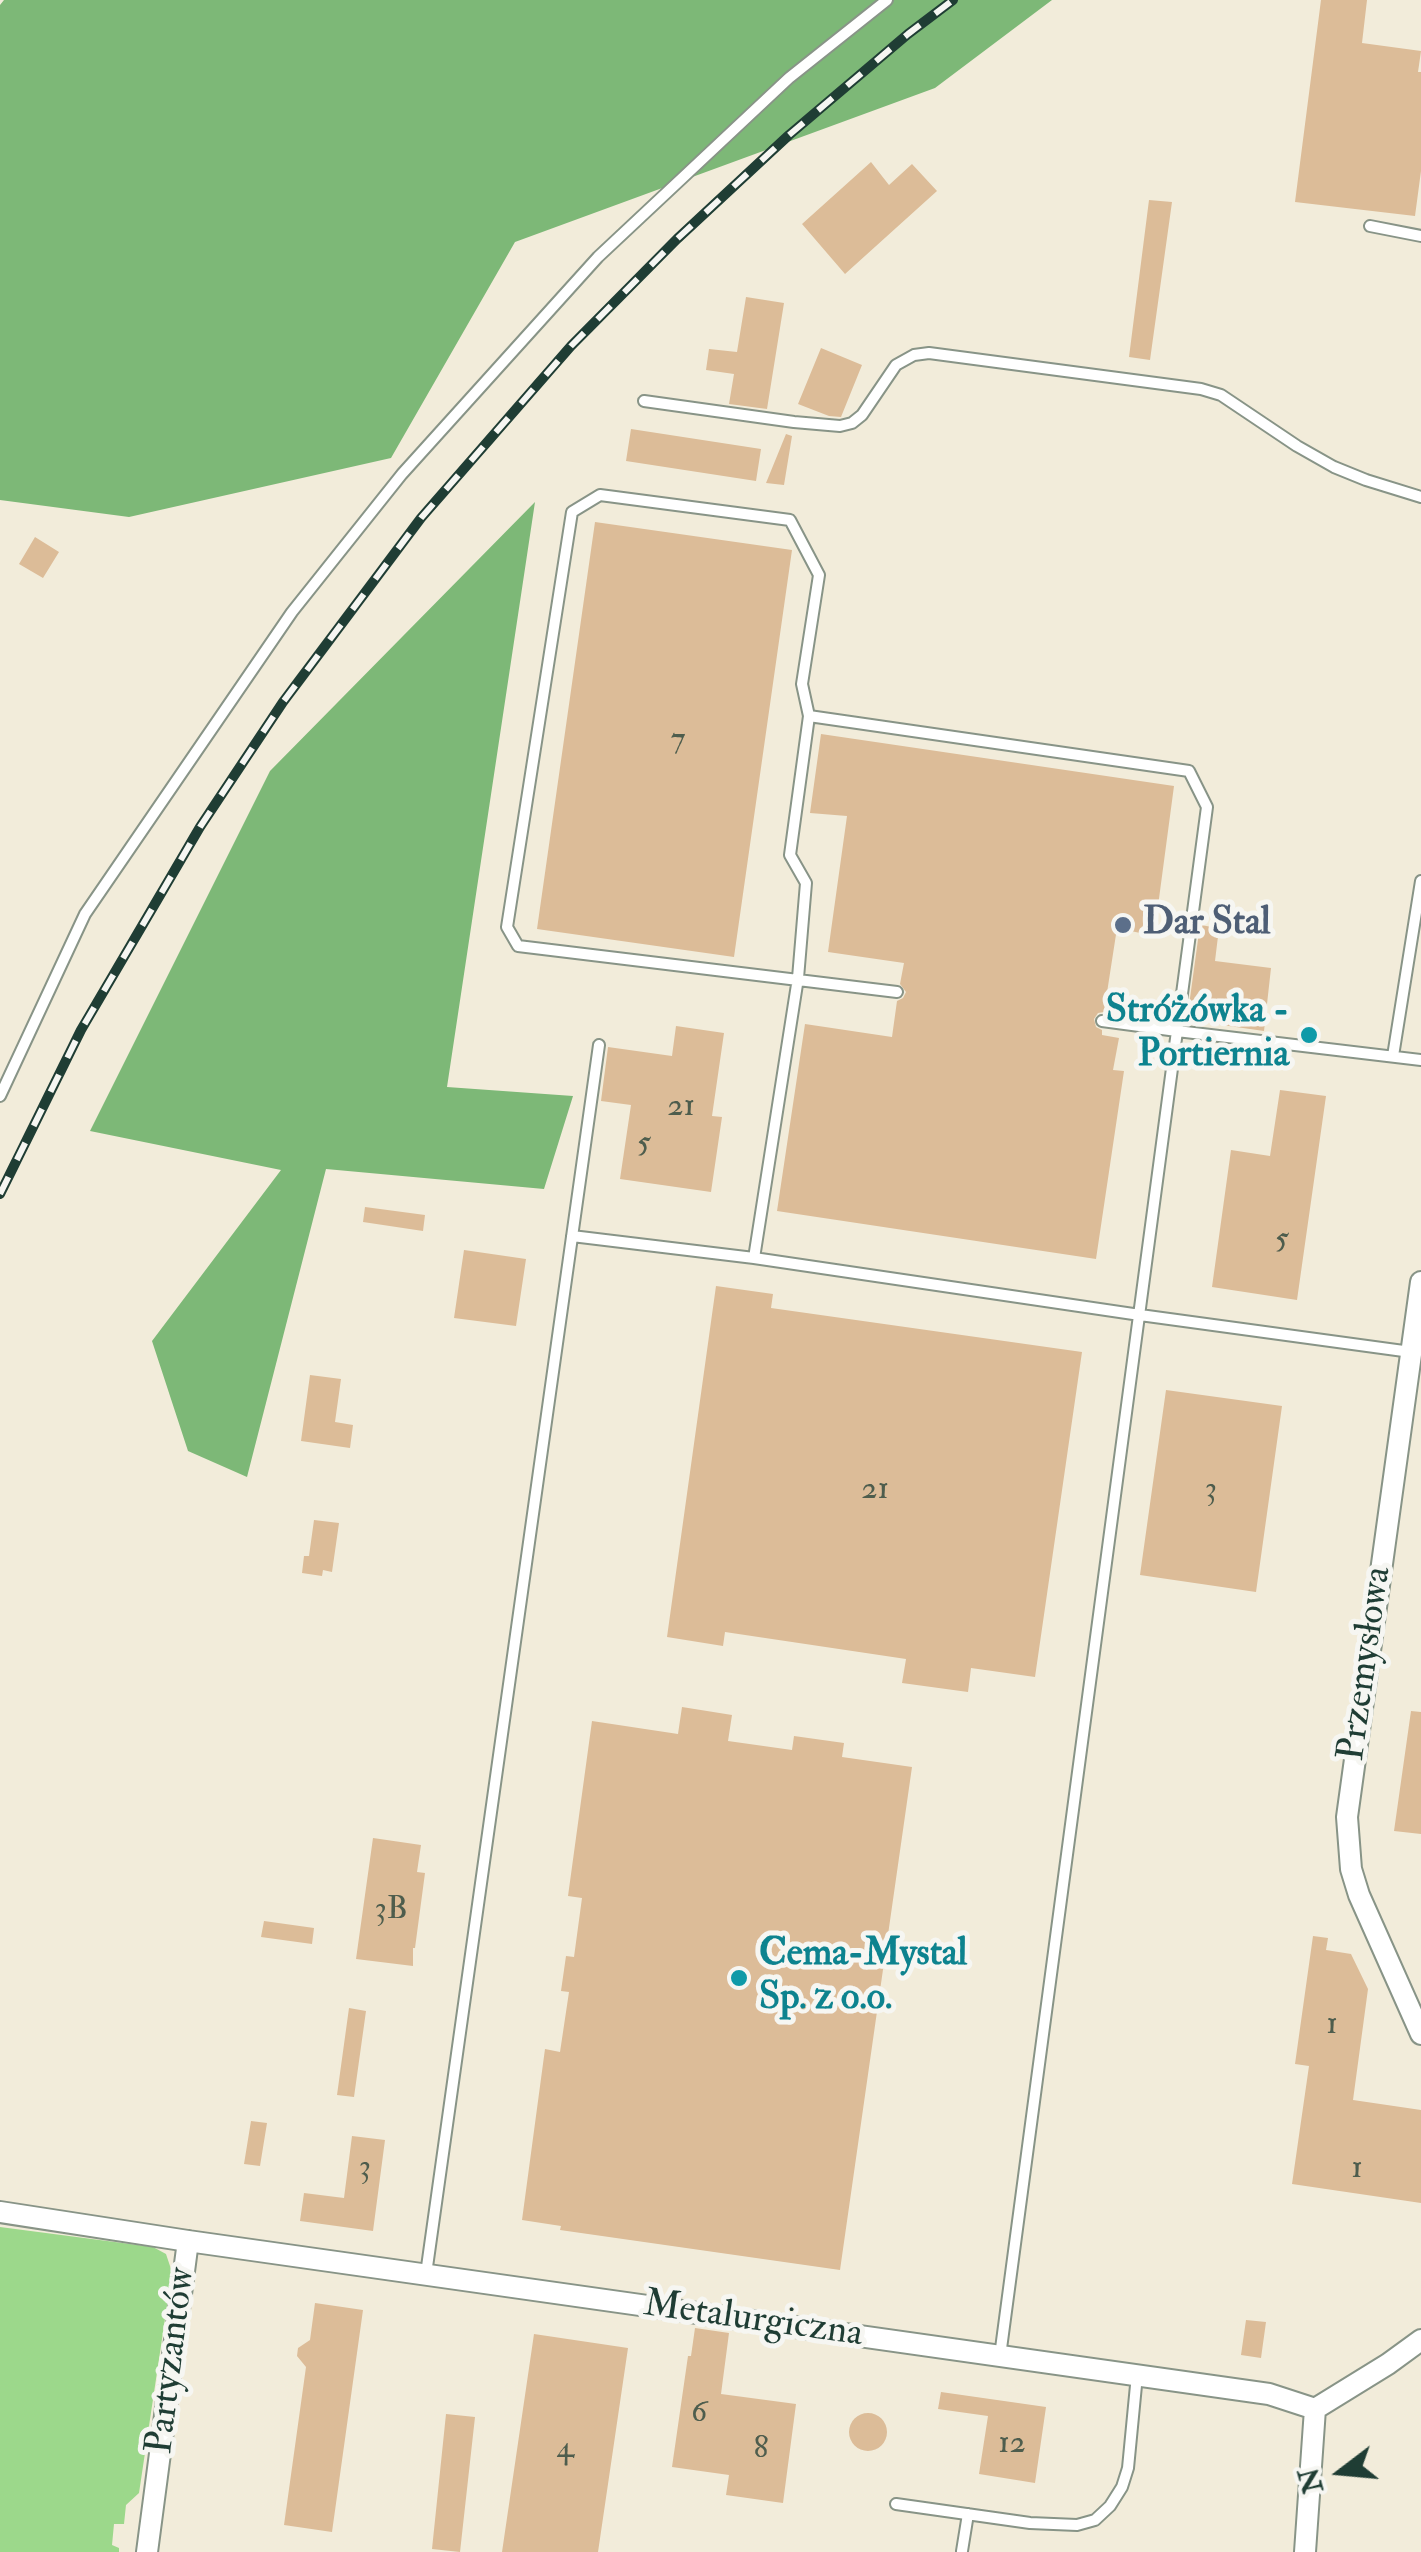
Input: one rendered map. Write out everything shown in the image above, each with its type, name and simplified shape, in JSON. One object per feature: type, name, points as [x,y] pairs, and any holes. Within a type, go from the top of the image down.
[{"type":"street","name":"Przemysłowa","points":[[1421,1282],[1346,1818],[1359,1896],[1421,2034]]},
{"type":"street","name":"Partyzantów","points":[[0,2212],[188,2240],[147,2552]]},
{"type":"street","name":"Metalurgiczna","points":[[188,2240],[1268,2394],[1315,2409]]},
{"type":"street","points":[[1305,2552],[1315,2409],[1421,2340]]},
{"type":"lane","points":[[0,1096],[85,914],[292,612],[402,474],[598,256],[789,78],[887,0]]},
{"type":"lane","points":[[1370,226],[1421,236]]},
{"type":"lane","points":[[644,402],[840,426],[862,415],[896,366],[914,355],[930,353],[1201,389],[1221,395],[1334,467],[1421,497]]},
{"type":"lane","points":[[754,1258],[798,978],[806,883],[790,855],[809,716],[802,684],[819,575],[790,520],[600,495],[572,512],[507,928],[518,946],[798,978],[897,992]]},
{"type":"lane","points":[[809,716],[1190,770],[1207,807],[1000,2356]]},
{"type":"lane","points":[[1393,1056],[1421,881]]},
{"type":"lane","points":[[1102,1020],[1421,1060]]},
{"type":"lane","points":[[426,2274],[599,1045]]},
{"type":"lane","points":[[572,1236],[754,1258],[1411,1352]]},
{"type":"lane","points":[[896,2504],[1049,2524],[1078,2525],[1095,2520],[1110,2506],[1126,2478],[1137,2375]]},
{"type":"lane","points":[[962,2551],[968,2514]]},
{"type":"green space","points":[[4,0],[1052,0],[935,88],[515,242],[391,458],[129,517],[0,500],[0,5]]},
{"type":"green space","points":[[535,502],[447,1087],[573,1096],[544,1189],[326,1169],[247,1477],[188,1451],[152,1341],[281,1170],[90,1131],[270,771]]},
{"type":"green space","points":[[0,2227],[153,2247],[166,2254],[172,2272],[139,2493],[126,2505],[124,2524],[114,2524],[112,2545],[119,2552],[0,2552]]},
{"type":"building","points":[[1321,0],[1367,0],[1362,43],[1421,51],[1421,171],[1415,216],[1295,202]]},
{"type":"building","points":[[871,162],[889,185],[912,164],[937,191],[845,274],[802,224]]},
{"type":"building","points":[[1149,200],[1172,202],[1150,360],[1129,357]]},
{"type":"building","points":[[746,297],[784,303],[767,409],[729,404],[734,374],[706,370],[709,349],[737,352]]},
{"type":"building","points":[[821,348],[862,365],[841,417],[798,404]]},
{"type":"building","points":[[631,429],[761,449],[756,481],[626,461]]},
{"type":"building","points":[[786,434],[792,436],[784,485],[766,483]]},
{"type":"building","points":[[595,522],[792,550],[734,957],[537,929]]},
{"type":"building","points":[[35,537],[59,552],[43,578],[19,564]]},
{"type":"building","points":[[821,734],[1174,786],[1154,936],[1117,928],[1104,1012],[1094,1019],[1102,1035],[1119,1038],[1113,1070],[1124,1071],[1096,1259],[777,1211],[805,1024],[892,1037],[897,1001],[906,992],[900,984],[904,963],[828,952],[847,816],[810,813]]},
{"type":"building","points":[[1200,925],[1219,928],[1215,961],[1271,968],[1264,1031],[1187,1020]]},
{"type":"building","points":[[676,1026],[724,1033],[712,1116],[722,1117],[711,1192],[620,1179],[631,1105],[601,1101],[608,1047],[672,1056]]},
{"type":"building","points":[[1280,1090],[1326,1096],[1297,1300],[1212,1287],[1231,1150],[1270,1156]]},
{"type":"building","points":[[365,1207],[425,1215],[423,1231],[363,1222]]},
{"type":"building","points":[[464,1250],[526,1259],[516,1326],[454,1318]]},
{"type":"building","points":[[716,1286],[773,1294],[771,1308],[1082,1352],[1035,1677],[971,1668],[968,1692],[902,1683],[906,1659],[725,1632],[723,1646],[667,1637]]},
{"type":"building","points":[[310,1375],[341,1379],[335,1422],[353,1425],[350,1448],[301,1441]]},
{"type":"building","points":[[1166,1390],[1282,1406],[1256,1592],[1140,1575]]},
{"type":"building","points":[[314,1520],[339,1523],[332,1572],[323,1570],[322,1576],[302,1573],[304,1556],[309,1556]]},
{"type":"building","name":"Cema-Mystal Sp. z o.o.","points":[[682,1707],[732,1715],[728,1741],[792,1750],[794,1736],[844,1743],[842,1757],[912,1767],[840,2270],[560,2230],[561,2226],[522,2220],[545,2049],[560,2052],[569,1992],[561,1991],[566,1956],[574,1957],[582,1898],[568,1896],[592,1721],[678,1734]]},
{"type":"building","points":[[1411,1711],[1421,1712],[1421,1834],[1394,1831]]},
{"type":"building","points":[[373,1838],[421,1845],[417,1872],[425,1873],[413,1966],[356,1959]]},
{"type":"building","points":[[264,1921],[314,1928],[312,1944],[261,1937]]},
{"type":"building","points":[[1313,1936],[1328,1938],[1326,1950],[1351,1954],[1368,1989],[1353,2100],[1421,2110],[1421,2203],[1292,2184],[1309,2066],[1295,2064]]},
{"type":"building","points":[[349,2008],[366,2011],[354,2097],[337,2095]]},
{"type":"building","points":[[251,2121],[267,2123],[260,2166],[244,2164]]},
{"type":"building","points":[[352,2136],[385,2140],[373,2231],[300,2221],[304,2193],[344,2198]]},
{"type":"building","points":[[315,2303],[363,2310],[332,2532],[284,2525],[306,2367],[297,2356],[298,2348],[310,2340]]},
{"type":"building","points":[[1246,2320],[1266,2322],[1261,2358],[1241,2355]]},
{"type":"building","points":[[695,2328],[729,2333],[721,2394],[796,2404],[783,2503],[726,2495],[729,2475],[672,2467]]},
{"type":"building","points":[[534,2334],[628,2348],[598,2552],[502,2552]]},
{"type":"building","points":[[941,2392],[1046,2407],[1035,2483],[979,2474],[988,2416],[938,2409]]},
{"type":"building","points":[[868,2413],[882,2418],[887,2432],[882,2446],[868,2451],[854,2446],[849,2432],[854,2418]]},
{"type":"building","points":[[446,2414],[475,2417],[460,2552],[432,2549]]},
{"type":"railway","points":[[0,1194],[81,1030],[200,827],[283,702],[421,518],[571,346],[677,239],[789,135],[953,0]]},
{"type":"place","name":"Dar Stal","points":[[1123,925]]},
{"type":"place","name":"Stróżówka - Portiernia","points":[[1309,1035]]},
{"type":"place","name":"Cema-Mystal Sp. z o.o.","points":[[739,1978]]}]
